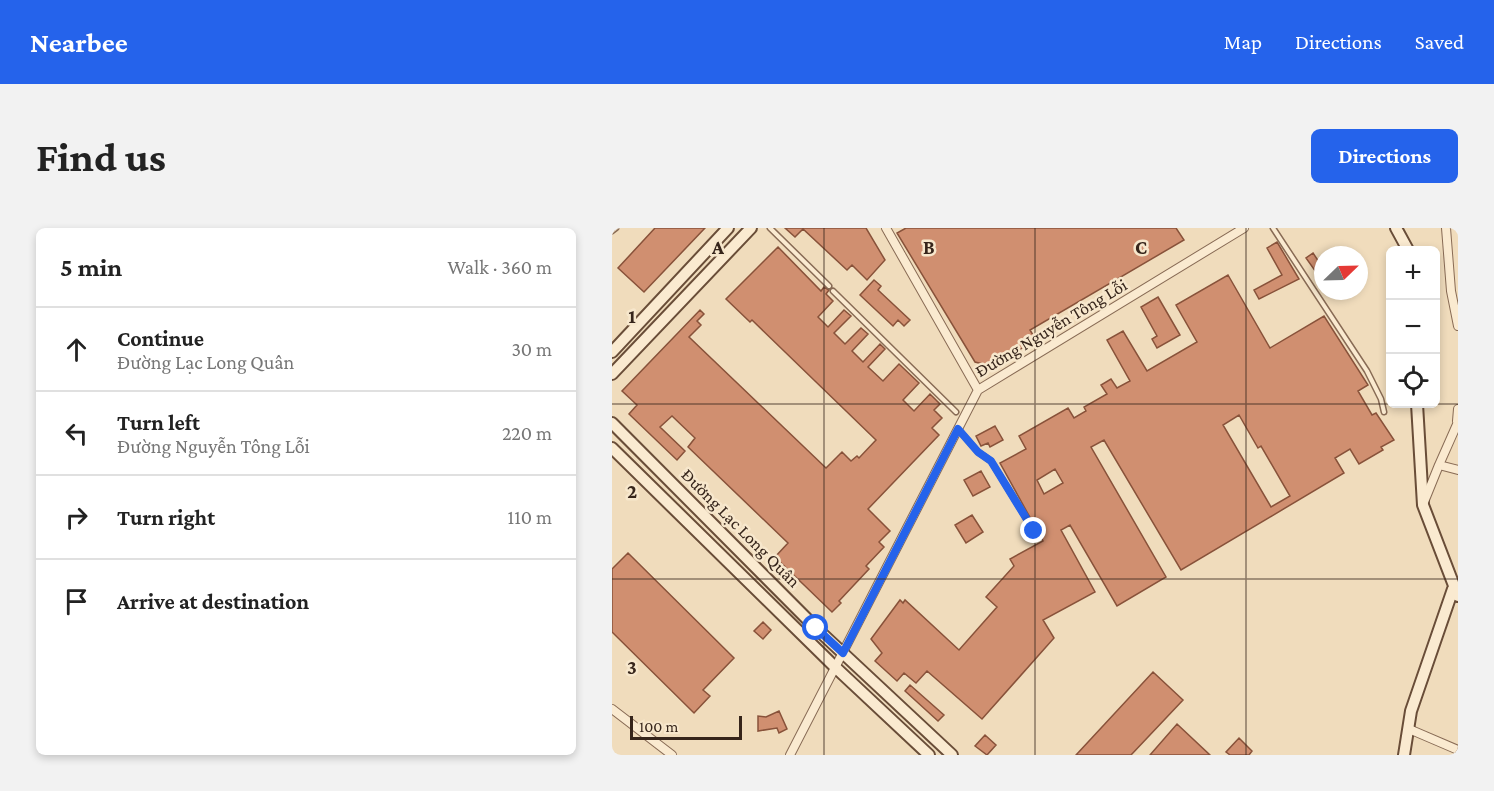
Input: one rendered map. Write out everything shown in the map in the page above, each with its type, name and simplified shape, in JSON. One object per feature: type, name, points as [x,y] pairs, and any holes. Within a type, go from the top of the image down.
[{"type":"main road","points":[[612,352],[728,228]]},
{"type":"main road","points":[[612,374],[751,228]]},
{"type":"main road","points":[[1396,228],[1406,246]]},
{"type":"main road","points":[[1404,755],[1412,711],[1456,592],[1423,505],[1417,408]]},
{"type":"main road","name":"Đường Lạc Long Quân","points":[[612,423],[843,653],[952,755]]},
{"type":"main road","name":"Đường Lạc Long Quân","points":[[612,448],[923,753]]},
{"type":"street","points":[[886,228],[978,390]]},
{"type":"street","name":"Đường Nguyễn Tông Lỗi","points":[[790,755],[978,390],[1244,228]]},
{"type":"street","points":[[1446,228],[1458,326]]},
{"type":"street","points":[[1423,505],[1457,421],[1458,409]]},
{"type":"street","points":[[1439,465],[1458,470]]},
{"type":"street","points":[[612,709],[667,753]]},
{"type":"street","points":[[1409,729],[1458,750]]},
{"type":"lane","points":[[612,231],[616,228]]},
{"type":"lane","points":[[770,228],[829,286]]},
{"type":"lane","points":[[1273,228],[1367,371],[1381,399],[1384,412]]},
{"type":"lane","points":[[833,291],[956,412]]},
{"type":"lane","points":[[958,429],[978,452],[991,461],[1034,531]]},
{"type":"building","points":[[655,228],[705,228],[644,292],[618,268]]},
{"type":"building","points":[[785,228],[866,228],[885,260],[867,280],[852,265],[847,270],[803,229],[795,237]]},
{"type":"building","points":[[906,228],[1176,228],[1184,240],[1030,330],[1036,340],[991,366],[975,362],[897,233]]},
{"type":"building","points":[[1277,242],[1299,279],[1259,299],[1254,290],[1282,275],[1267,248]]},
{"type":"building","points":[[778,247],[821,291],[824,287],[829,290],[826,294],[833,301],[818,317],[828,327],[844,310],[851,316],[834,333],[845,344],[861,328],[868,334],[852,351],[863,362],[880,344],[885,349],[868,367],[883,381],[899,364],[919,383],[903,400],[914,411],[930,394],[940,404],[934,410],[942,418],[932,428],[939,435],[868,509],[890,531],[879,542],[884,547],[866,566],[869,569],[839,601],[841,603],[832,612],[775,557],[788,543],[688,447],[695,438],[672,416],[660,427],[685,451],[677,460],[629,414],[637,405],[622,391],[700,310],[704,314],[697,321],[701,325],[689,337],[826,468],[842,452],[851,461],[857,456],[859,458],[876,440],[752,320],[750,322],[726,299]]},
{"type":"building","points":[[1313,253],[1314,269],[1306,258]]},
{"type":"building","points":[[1228,275],[1270,348],[1324,316],[1368,385],[1358,391],[1372,415],[1376,413],[1394,440],[1381,447],[1383,450],[1359,464],[1350,449],[1335,458],[1344,473],[1181,570],[1104,440],[1091,447],[1166,577],[1117,606],[1070,525],[1061,530],[1095,592],[1043,620],[1054,638],[982,719],[927,671],[916,683],[904,673],[897,681],[875,661],[882,653],[871,639],[900,600],[903,603],[905,600],[959,650],[997,607],[986,597],[1014,566],[1010,559],[1043,541],[1000,463],[1026,449],[1019,436],[1068,408],[1074,418],[1086,411],[1084,407],[1107,394],[1101,385],[1111,379],[1117,388],[1130,381],[1107,340],[1123,331],[1147,371],[1197,342],[1176,305]],"holes":[[[1239,415],[1258,448],[1261,446],[1290,496],[1271,507],[1223,425]],[[1055,469],[1063,483],[1044,494],[1037,480]]]},
{"type":"building","points":[[874,280],[881,286],[878,290],[910,320],[904,326],[898,320],[893,326],[860,295]]},
{"type":"building","points":[[1158,297],[1180,335],[1157,348],[1152,339],[1157,336],[1141,307]]},
{"type":"building","points":[[995,426],[1003,440],[990,447],[988,443],[981,446],[976,436]]},
{"type":"building","points":[[981,471],[990,487],[973,496],[964,480]]},
{"type":"building","points":[[972,515],[983,532],[966,543],[955,525]]},
{"type":"building","points":[[628,553],[734,658],[703,690],[710,696],[694,713],[612,632],[612,569]]},
{"type":"building","points":[[763,622],[771,630],[763,639],[754,631]]},
{"type":"building","points":[[1153,672],[1183,700],[1131,755],[1076,755]]},
{"type":"building","points":[[910,685],[944,715],[938,721],[905,691]]},
{"type":"building","points":[[779,711],[787,729],[779,733],[777,728],[758,731],[758,716],[766,717]]},
{"type":"building","points":[[1177,724],[1210,755],[1150,755]]},
{"type":"building","points":[[985,735],[996,745],[987,755],[975,746]]},
{"type":"building","points":[[1239,738],[1252,751],[1249,755],[1230,755],[1226,752]]},
{"type":"route","points":[[816,628],[843,653],[958,429],[978,452],[991,461],[1034,531]]}]
